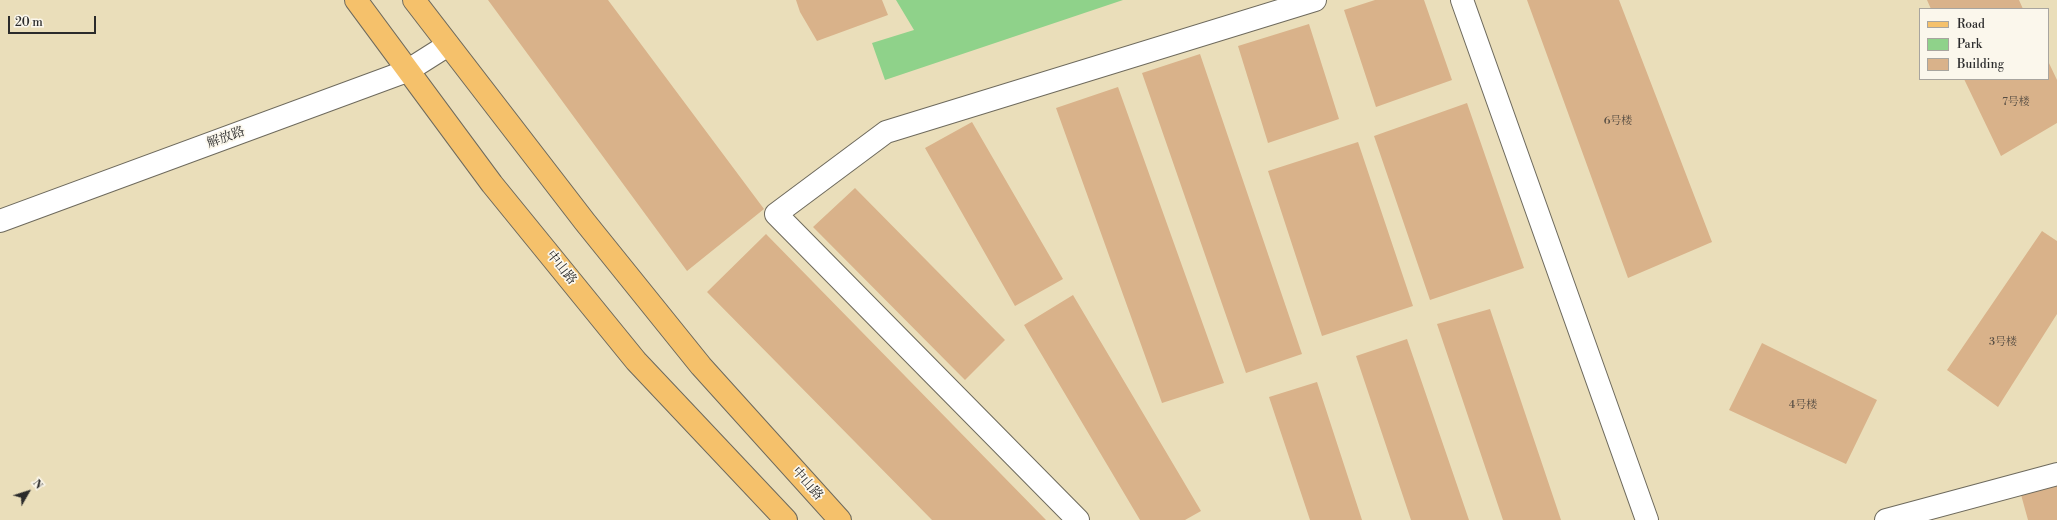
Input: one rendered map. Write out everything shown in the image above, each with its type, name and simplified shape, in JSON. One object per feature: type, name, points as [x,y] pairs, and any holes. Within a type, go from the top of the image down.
[{"type":"main road","name":"中山路","points":[[356,0],[492,184],[636,361],[786,520]]},
{"type":"main road","name":"中山路","points":[[414,0],[585,222],[701,366],[840,520]]},
{"type":"street","points":[[1078,520],[776,214],[886,132],[1315,0]]},
{"type":"street","points":[[1462,0],[1647,520]]},
{"type":"street","name":"解放路","points":[[0,221],[407,71],[448,45]]},
{"type":"street","points":[[1886,520],[2057,474]]},
{"type":"green space","points":[[896,0],[1123,0],[885,80],[872,43],[914,30]]},
{"type":"building","points":[[488,0],[608,0],[764,209],[687,271]]},
{"type":"building","points":[[796,0],[882,0],[888,15],[817,41],[800,12]]},
{"type":"building","points":[[1375,0],[1424,0],[1452,80],[1376,107],[1344,10]]},
{"type":"building","points":[[1527,0],[1619,0],[1712,242],[1628,278]]},
{"type":"building","points":[[1927,0],[2019,0],[2023,8],[1931,8]]},
{"type":"building","points":[[1309,24],[1339,119],[1268,143],[1238,46]]},
{"type":"building","points":[[1200,54],[1302,354],[1246,373],[1142,73]]},
{"type":"building","points":[[2049,63],[2057,80],[2057,123],[2001,156],[1964,80],[2049,80]]},
{"type":"building","points":[[1118,87],[1224,383],[1162,403],[1056,108]]},
{"type":"building","points":[[1467,103],[1524,268],[1430,300],[1374,136]]},
{"type":"building","points":[[972,122],[1063,279],[1015,306],[925,148]]},
{"type":"building","points":[[1358,142],[1413,306],[1322,336],[1268,171]]},
{"type":"building","points":[[855,188],[1005,340],[965,380],[813,227]]},
{"type":"building","points":[[2042,231],[2057,241],[2057,314],[1998,407],[1947,370]]},
{"type":"building","points":[[766,234],[1046,520],[932,520],[707,292]]},
{"type":"building","points":[[1073,295],[1201,511],[1185,520],[1140,520],[1024,325]]},
{"type":"building","points":[[1490,309],[1561,520],[1503,520],[1437,324]]},
{"type":"building","points":[[1407,339],[1469,520],[1411,520],[1356,356]]},
{"type":"building","points":[[1762,343],[1877,400],[1846,464],[1729,410]]},
{"type":"building","points":[[1317,382],[1362,520],[1310,520],[1269,397]]},
{"type":"building","points":[[2057,480],[2057,520],[2028,520],[2020,491]]}]
